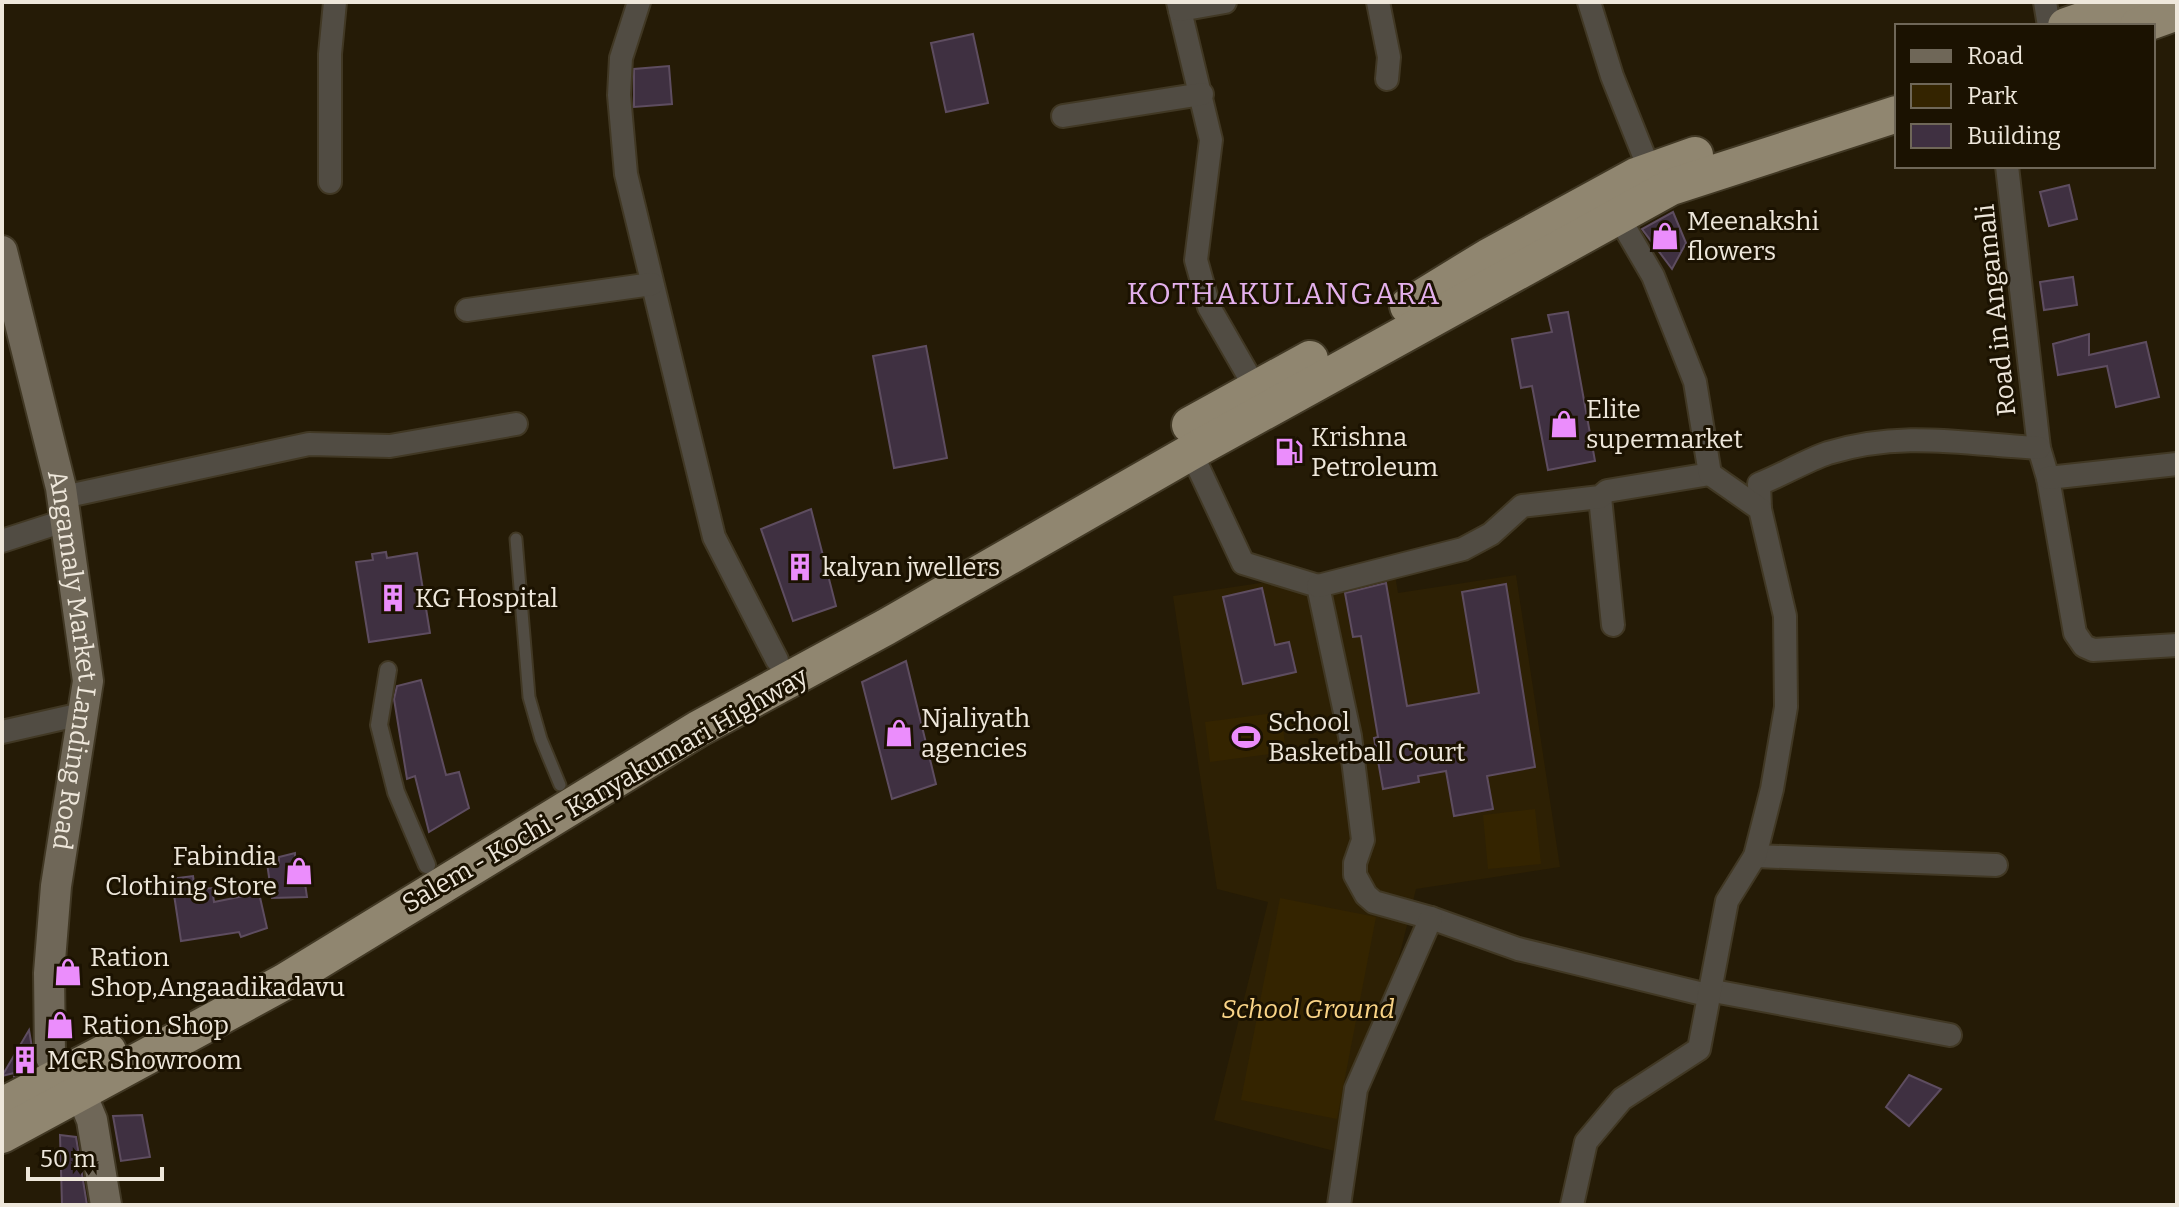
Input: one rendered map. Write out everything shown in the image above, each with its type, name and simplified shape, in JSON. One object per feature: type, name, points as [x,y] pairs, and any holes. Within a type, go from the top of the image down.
[{"type":"highway","points":[[2072,24],[2136,2]]},
{"type":"highway","points":[[2144,24],[2177,12]]},
{"type":"highway","name":"Salem - Kochi - Kanyakumari Highway","points":[[2,1135],[70,1083],[560,785],[1255,387],[1427,296],[1488,257],[1650,171],[1895,88]]},
{"type":"highway","name":"Salem - Kochi - Kanyakumari Highway","points":[[2,1106],[70,1083],[284,982],[698,729],[1671,187],[1895,115]]},
{"type":"main road","name":"Angamaly Market Landing Road","points":[[2,251],[65,509],[86,658],[86,713],[56,886],[49,973],[50,1055],[92,1120],[106,1205]]},
{"type":"street","points":[[330,182],[330,54],[335,2]]},
{"type":"street","points":[[639,2],[621,58],[619,95],[626,174],[714,537],[777,660]]},
{"type":"street","points":[[1225,2],[1179,6],[1211,140],[1196,260],[1209,307],[1255,387]]},
{"type":"street","points":[[1378,2],[1389,57],[1387,79]]},
{"type":"street","points":[[1589,2],[1612,76],[1650,171]]},
{"type":"street","points":[[2045,2],[2049,24]]},
{"type":"street","points":[[1063,116],[1202,94]]},
{"type":"street","name":"Road in Angamali","points":[[2007,168],[2039,448],[2048,478],[2072,627],[2078,640],[2093,650],[2177,645]]},
{"type":"street","points":[[1618,216],[1653,276],[1695,382],[1710,474]]},
{"type":"street","points":[[467,310],[652,284]]},
{"type":"street","points":[[2,541],[65,509],[309,444],[390,446],[516,424]]},
{"type":"street","name":"Road in Angamali","points":[[1760,509],[1759,484],[1827,454],[1882,442],[1939,438],[2039,448]]},
{"type":"street","points":[[1191,452],[1243,563],[1318,586],[1463,549],[1491,534],[1522,506],[1600,497],[1607,491],[1710,474],[1760,509],[1785,616],[1786,707],[1772,789],[1755,856],[1727,901],[1699,1049],[1622,1099],[1586,1142],[1572,1205]]},
{"type":"street","points":[[2048,478],[2177,464]]},
{"type":"street","points":[[1600,497],[1613,625]]},
{"type":"street","points":[[1318,586],[1350,736],[1363,840],[1355,863],[1359,885],[1374,902],[1431,918],[1518,949],[1708,992],[1950,1035]]},
{"type":"street","points":[[388,670],[379,725],[396,792],[427,865]]},
{"type":"street","points":[[2,732],[86,713]]},
{"type":"street","points":[[1755,856],[1996,865]]},
{"type":"street","points":[[1339,1205],[1356,1089],[1431,918]]},
{"type":"lane","points":[[516,539],[529,697],[541,739],[560,785]]},
{"type":"shaded area","points":[[1393,563],[1398,593],[1516,575],[1560,867],[1416,889],[1350,1155],[1214,1120],[1268,902],[1217,889],[1173,596]]},
{"type":"green space","name":"School Basketball Court","points":[[1281,712],[1286,752],[1210,762],[1205,722]]},
{"type":"green space","points":[[1535,809],[1541,864],[1488,869],[1483,815]]},
{"type":"green space","name":"School Ground","points":[[1280,898],[1376,917],[1337,1119],[1241,1100]]},
{"type":"building","points":[[973,34],[988,103],[946,112],[931,43]]},
{"type":"building","points":[[669,66],[672,104],[634,107],[634,69]]},
{"type":"building","points":[[2069,185],[2077,219],[2049,226],[2040,192]]},
{"type":"building","name":"Meenakshi flowers","points":[[1673,212],[1686,243],[1672,269],[1642,229]]},
{"type":"building","points":[[2073,277],[2077,305],[2044,310],[2040,282]]},
{"type":"building","name":"Elite supermarket","points":[[1568,312],[1595,461],[1548,470],[1532,386],[1521,388],[1512,339],[1552,332],[1548,315]]},
{"type":"building","points":[[2089,334],[2089,355],[2146,342],[2159,397],[2116,407],[2107,366],[2058,375],[2053,344]]},
{"type":"building","points":[[926,346],[947,458],[894,468],[873,356]]},
{"type":"building","name":"kalyan jwellers","points":[[811,509],[836,606],[793,621],[761,529]]},
{"type":"building","name":"KG Hospital","points":[[386,552],[387,558],[417,553],[430,633],[369,642],[356,562],[373,560],[372,554]]},
{"type":"building","points":[[1386,583],[1407,706],[1479,693],[1462,592],[1506,584],[1535,767],[1487,776],[1493,809],[1454,816],[1446,771],[1418,776],[1419,782],[1383,789],[1374,738],[1378,737],[1361,636],[1353,637],[1345,593]]},
{"type":"building","points":[[1262,588],[1275,645],[1289,642],[1296,672],[1243,684],[1223,597]]},
{"type":"building","name":"Njaliyath agencies","points":[[906,661],[936,784],[892,799],[862,682]]},
{"type":"building","points":[[421,680],[446,775],[459,772],[469,808],[429,832],[415,776],[407,779],[394,699],[397,686]]},
{"type":"building","points":[[295,853],[295,864],[302,863],[307,897],[272,898],[267,863],[279,863],[279,857]]},
{"type":"building","points":[[193,876],[195,890],[212,888],[214,902],[259,893],[267,928],[241,937],[239,932],[181,941],[173,888],[179,887],[177,878]]},
{"type":"building","name":"MCR Showroom","points":[[29,1030],[35,1065],[14,1076],[14,1073],[2,1076]]},
{"type":"building","points":[[1909,1075],[1941,1089],[1909,1126],[1886,1107]]},
{"type":"building","points":[[142,1115],[150,1157],[121,1161],[113,1116]]},
{"type":"building","points":[[60,1135],[76,1137],[87,1205],[62,1205]]},
{"type":"place","name":"Meenakshi flowers","points":[[1665,236]]},
{"type":"place","name":"Elite supermarket","points":[[1564,424]]},
{"type":"place","name":"Krishna Petroleum","points":[[1289,452]]},
{"type":"place","name":"kalyan jwellers","points":[[800,567]]},
{"type":"place","name":"KG Hospital","points":[[393,598]]},
{"type":"place","name":"Njaliyath agencies","points":[[899,733]]},
{"type":"place","name":"School Basketball Court","points":[[1246,737]]},
{"type":"place","name":"Fabindia Clothing Store","points":[[299,871]]},
{"type":"place","name":"Ration Shop,Angaadikadavu","points":[[68,972]]},
{"type":"place","name":"Ration Shop","points":[[60,1025]]},
{"type":"place","name":"MCR Showroom","points":[[25,1060]]},
{"type":"district","name":"KOTHAKULANGARA","points":[[1284,294]]}]
